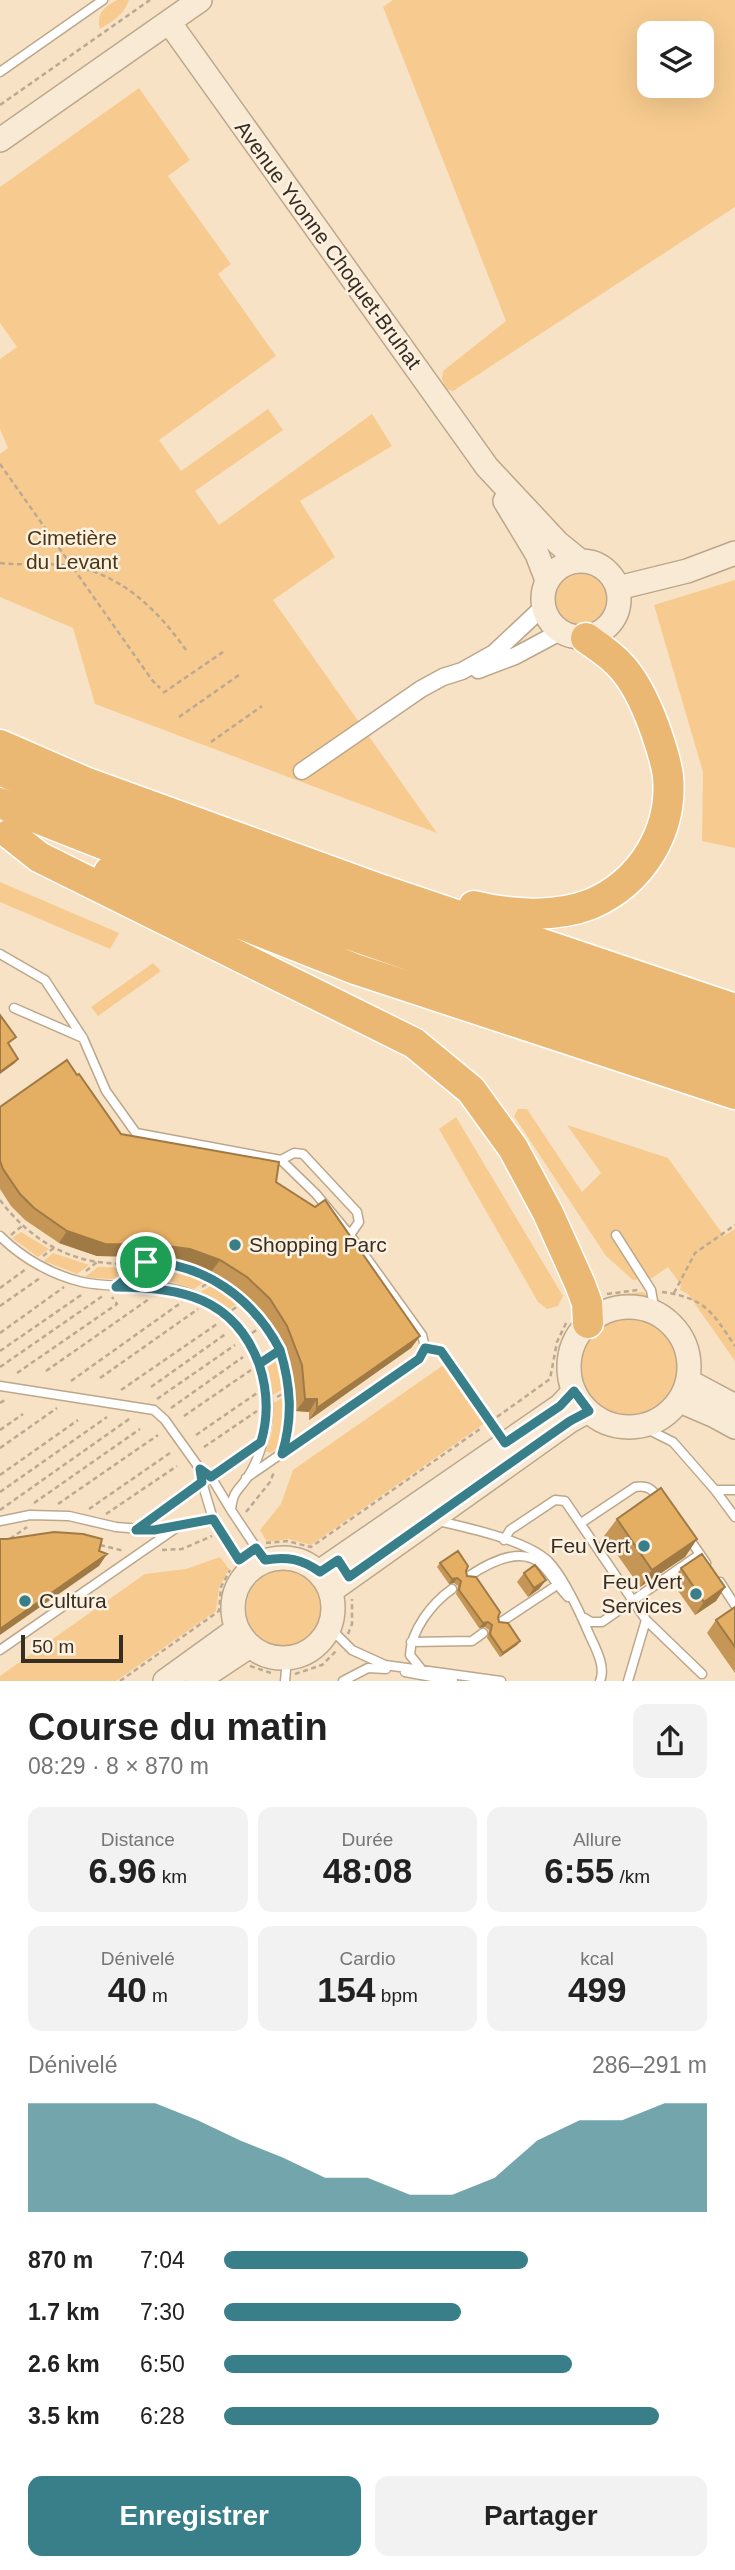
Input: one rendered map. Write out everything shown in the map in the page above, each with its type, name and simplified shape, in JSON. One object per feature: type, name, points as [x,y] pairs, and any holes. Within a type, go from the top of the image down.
[{"type":"highway","points":[[382,890],[407,888],[485,909],[555,912],[589,904],[612,892],[633,875],[651,853],[660,836],[668,803],[668,774],[662,749],[631,678],[618,662],[573,635]]},
{"type":"highway","points":[[0,745],[85,782],[382,890],[735,1009]]},
{"type":"highway","points":[[0,770],[56,796],[181,845],[735,1036]]},
{"type":"highway","points":[[0,803],[120,852],[295,915],[735,1066]]},
{"type":"highway","points":[[5,831],[355,969],[735,1094]]},
{"type":"highway","points":[[5,831],[39,858],[414,1043],[442,1064],[471,1090],[513,1148],[548,1213],[580,1284],[587,1303],[588,1323]]},
{"type":"street","points":[[0,140],[200,0]]},
{"type":"street","name":"Avenue Yvonne Choquet-Bruhat","points":[[169,22],[487,467],[537,554],[547,580]]},
{"type":"street","name":"Avenue Yvonne Choquet-Bruhat","points":[[487,467],[558,543],[579,561]]},
{"type":"street","points":[[618,589],[687,570],[735,553]]},
{"type":"street","points":[[462,671],[480,670],[573,635],[598,634],[609,626],[617,615],[620,602],[618,589],[613,577],[592,562],[566,563],[555,570],[544,589],[543,607],[546,617],[573,635]]},
{"type":"street","points":[[302,771],[421,689],[494,653],[543,607]]},
{"type":"street","points":[[620,1307],[638,1307],[655,1312],[673,1324],[684,1340],[690,1361],[684,1391],[663,1417],[641,1426],[622,1427],[604,1422],[589,1411],[574,1391],[569,1373],[570,1355],[576,1337],[588,1323],[603,1312],[620,1307]]},
{"type":"street","points":[[333,1580],[505,1443],[560,1406],[574,1391]]},
{"type":"street","points":[[684,1391],[735,1406]]},
{"type":"street","points":[[684,1391],[715,1416],[735,1427]]},
{"type":"street","points":[[333,1580],[433,1520],[570,1421],[589,1411]]},
{"type":"street","points":[[245,1647],[233,1603],[237,1586],[251,1560],[291,1558],[308,1564],[333,1580]]},
{"type":"street","points":[[165,1681],[245,1647],[278,1658],[286,1671],[307,1653],[337,1635],[333,1580]]},
{"type":"street","points":[[197,1681],[245,1647]]},
{"type":"lane","points":[[0,72],[103,0]]},
{"type":"lane","points":[[0,954],[45,980],[83,1038],[106,1091],[136,1133],[281,1160],[316,1194],[350,1235],[422,1335],[425,1348],[419,1359],[246,1478],[235,1490],[231,1510]]},
{"type":"lane","points":[[14,1009],[83,1038]]},
{"type":"lane","points":[[281,1160],[295,1153],[303,1154],[357,1212],[359,1222],[350,1235]]},
{"type":"lane","points":[[616,1235],[652,1290],[655,1312]]},
{"type":"lane","points":[[0,1236],[34,1263],[74,1280],[116,1287],[171,1289],[192,1295],[225,1315],[246,1337],[259,1364],[268,1403],[267,1424],[246,1478]]},
{"type":"lane","points":[[425,1348],[441,1351],[505,1443]]},
{"type":"lane","points":[[0,1386],[154,1410],[165,1420],[200,1469],[211,1477],[237,1520],[251,1560]]},
{"type":"lane","points":[[641,1426],[673,1442],[735,1517]]},
{"type":"lane","points":[[211,1477],[261,1442]]},
{"type":"lane","points":[[200,1469],[219,1532],[251,1560]]},
{"type":"lane","points":[[136,1530],[202,1482]]},
{"type":"lane","points":[[581,1523],[635,1486],[644,1485],[653,1489],[668,1511]]},
{"type":"lane","points":[[715,1490],[735,1490]]},
{"type":"lane","points":[[504,1540],[510,1530],[555,1500],[565,1501],[646,1620],[702,1674]]},
{"type":"lane","points":[[0,1521],[44,1515],[99,1521],[136,1530],[213,1519]]},
{"type":"lane","points":[[433,1520],[534,1551],[546,1560],[564,1582],[572,1602]]},
{"type":"lane","points":[[0,1650],[181,1525]]},
{"type":"lane","points":[[684,1532],[735,1605]]},
{"type":"lane","points":[[581,1616],[592,1622],[602,1622],[700,1554]]},
{"type":"lane","points":[[469,1576],[484,1566],[508,1557],[522,1556],[539,1562],[581,1616],[598,1654],[603,1674],[600,1681]]},
{"type":"lane","points":[[501,1622],[557,1585]]},
{"type":"lane","points":[[422,1670],[410,1655],[411,1642],[437,1599],[452,1589]]},
{"type":"lane","points":[[628,1681],[646,1620]]},
{"type":"lane","points":[[411,1642],[472,1641],[483,1633]]},
{"type":"lane","points":[[337,1635],[362,1655],[385,1665],[502,1681]]},
{"type":"lane","points":[[343,1681],[361,1670],[377,1667],[453,1681]]},
{"type":"path","points":[[0,105],[150,0]]},
{"type":"path","points":[[0,464],[160,688]]},
{"type":"path","points":[[0,563],[72,566],[108,578],[131,591],[170,627],[186,650]]},
{"type":"path","points":[[163,693],[223,652]]},
{"type":"path","points":[[179,717],[239,675]]},
{"type":"path","points":[[211,742],[262,706]]},
{"type":"path","points":[[0,1200],[14,1219],[31,1233],[63,1252],[107,1263],[178,1265],[213,1279],[255,1312],[265,1324],[280,1350],[290,1403],[287,1437],[270,1482],[237,1520]]},
{"type":"path","points":[[735,1225],[695,1253],[674,1293],[693,1299],[710,1310],[735,1346]]},
{"type":"path","points":[[116,1287],[146,1262]]},
{"type":"path","points":[[0,1288],[34,1263]]},
{"type":"path","points":[[0,1306],[43,1276]]},
{"type":"path","points":[[0,1333],[66,1286],[61,1284]]},
{"type":"path","points":[[0,1351],[87,1290]]},
{"type":"path","points":[[17,1373],[117,1304],[110,1294],[93,1292]]},
{"type":"path","points":[[0,1367],[106,1294]]},
{"type":"path","points":[[46,1371],[156,1294]]},
{"type":"path","points":[[71,1381],[183,1301],[174,1298]]},
{"type":"path","points":[[100,1377],[201,1307]]},
{"type":"path","points":[[121,1390],[218,1323],[225,1315]]},
{"type":"path","points":[[150,1387],[230,1331]]},
{"type":"path","points":[[259,1364],[280,1350]]},
{"type":"path","points":[[171,1408],[247,1354]]},
{"type":"path","points":[[184,1416],[254,1368],[256,1380]]},
{"type":"path","points":[[120,1681],[219,1611],[221,1587],[265,1544],[288,1541],[310,1547],[545,1384]]},
{"type":"path","points":[[196,1435],[258,1392]]},
{"type":"path","points":[[0,1403],[5,1400]]},
{"type":"path","points":[[204,1447],[268,1403]]},
{"type":"path","points":[[0,1448],[57,1408]]},
{"type":"path","points":[[0,1430],[23,1414]]},
{"type":"path","points":[[0,1492],[107,1417]]},
{"type":"path","points":[[0,1475],[78,1420]]},
{"type":"path","points":[[25,1509],[140,1429]]},
{"type":"path","points":[[65,1508],[54,1507],[158,1435]]},
{"type":"path","points":[[86,1511],[170,1453]]},
{"type":"path","points":[[99,1521],[177,1466]]},
{"type":"path","points":[[23,1539],[4,1543],[44,1515]]},
{"type":"path","points":[[94,1543],[123,1551],[181,1549],[219,1532]]},
{"type":"path","points":[[245,1647],[272,1673],[286,1671],[301,1674],[322,1665],[337,1635],[352,1624],[352,1600],[357,1589],[333,1580]]},
{"type":"green space","points":[[117,0],[129,0],[121,14],[100,29],[99,18],[102,11]]},
{"type":"green space","points":[[393,0],[735,0],[735,207],[453,391],[446,389],[442,379],[443,371],[506,321],[383,7]]},
{"type":"green space","name":"Cimetière du Levant","points":[[139,88],[190,160],[168,176],[231,264],[218,274],[276,356],[159,440],[181,471],[268,409],[283,430],[195,491],[219,525],[372,414],[392,446],[300,501],[335,557],[273,600],[437,833],[95,704],[73,628],[0,597],[0,454],[8,448],[0,429],[0,359],[17,347],[0,323],[0,187]]},
{"type":"green space","points":[[581,574],[591,576],[599,582],[605,590],[605,610],[599,618],[591,624],[581,626],[571,624],[563,618],[557,610],[555,600],[557,590],[563,582],[571,576]]},
{"type":"green space","points":[[735,580],[735,848],[702,841],[703,772],[654,605]]},
{"type":"green space","points":[[0,882],[119,933],[110,949],[0,902]]},
{"type":"green space","points":[[153,963],[161,971],[98,1016],[91,1007]]},
{"type":"green space","points":[[518,1109],[527,1109],[582,1192],[601,1173],[567,1125],[668,1158],[724,1236],[735,1229],[735,1361],[688,1294],[680,1290],[681,1285],[668,1267],[652,1278],[633,1280],[606,1256],[514,1116]]},
{"type":"green space","points":[[456,1117],[563,1296],[558,1306],[547,1309],[538,1302],[439,1129]]},
{"type":"green space","points":[[21,1232],[49,1249],[38,1257],[12,1238]]},
{"type":"green space","points":[[53,1253],[89,1265],[77,1274],[44,1261]]},
{"type":"green space","points":[[98,1267],[137,1268],[120,1280],[85,1277]]},
{"type":"green space","points":[[149,1268],[174,1270],[205,1281],[194,1289],[169,1281],[132,1280]]},
{"type":"green space","points":[[212,1285],[238,1303],[228,1310],[201,1292]]},
{"type":"green space","points":[[643,1292],[650,1297],[649,1302],[627,1299],[600,1305],[599,1299]]},
{"type":"green space","points":[[631,1317],[659,1325],[673,1339],[681,1367],[673,1395],[659,1409],[631,1417],[603,1409],[589,1395],[581,1367],[589,1339],[603,1325]]},
{"type":"green space","points":[[277,1358],[284,1388],[273,1395],[266,1364]]},
{"type":"green space","points":[[445,1364],[485,1423],[311,1545],[289,1539],[267,1542],[260,1530],[281,1504],[293,1470]]},
{"type":"green space","points":[[285,1396],[281,1445],[271,1453],[266,1451],[272,1432],[274,1403]]},
{"type":"green space","points":[[220,1557],[229,1569],[219,1588],[216,1611],[116,1681],[0,1681],[0,1676],[145,1574],[186,1569]]},
{"type":"green space","points":[[286,1569],[301,1572],[314,1581],[323,1594],[326,1609],[323,1624],[314,1637],[301,1646],[286,1649],[271,1646],[258,1637],[249,1624],[246,1609],[249,1594],[258,1581],[271,1572]]},
{"type":"building","points":[[0,1015],[16,1037],[8,1043],[18,1059],[0,1072]]},
{"type":"building","name":"Shopping Parc","points":[[67,1060],[121,1134],[279,1162],[276,1182],[315,1207],[325,1200],[420,1336],[317,1408],[317,1399],[305,1399],[302,1365],[287,1326],[270,1299],[247,1277],[220,1260],[190,1249],[159,1245],[105,1244],[67,1231],[34,1208],[20,1194],[0,1161],[0,1107]]},
{"type":"building","points":[[661,1488],[697,1539],[652,1570],[617,1519]]},
{"type":"building","points":[[54,1532],[83,1534],[102,1539],[99,1551],[107,1554],[0,1629],[0,1539]]},
{"type":"building","points":[[458,1551],[468,1566],[467,1576],[476,1577],[500,1612],[499,1622],[508,1623],[520,1641],[503,1653],[490,1634],[492,1625],[483,1623],[459,1590],[461,1581],[452,1579],[440,1563]]},
{"type":"building","points":[[702,1554],[725,1587],[704,1602],[681,1568]]},
{"type":"building","points":[[535,1565],[546,1580],[534,1588],[524,1573]]},
{"type":"building","points":[[735,1607],[735,1647],[716,1620]]},
{"type":"place","name":"Shopping Parc","points":[[235,1245]]},
{"type":"place","name":"Feu Vert","points":[[644,1546]]},
{"type":"place","name":"Feu Vert Services","points":[[696,1594]]},
{"type":"place","name":"Cultura","points":[[25,1601]]},
{"type":"route","points":[[146,1262],[116,1287],[171,1289],[199,1298],[233,1322],[246,1337],[259,1364],[280,1350],[290,1403],[287,1437],[282,1454],[419,1359],[425,1348],[441,1351],[505,1443],[560,1406],[574,1391],[589,1411],[570,1421],[349,1577],[338,1560],[320,1572],[291,1558],[265,1560],[256,1548],[239,1560],[213,1519],[154,1530],[136,1530],[202,1482],[200,1469],[211,1477],[261,1442],[267,1424],[268,1403],[259,1364],[280,1350],[255,1312],[213,1279],[178,1265],[146,1262]]}]
